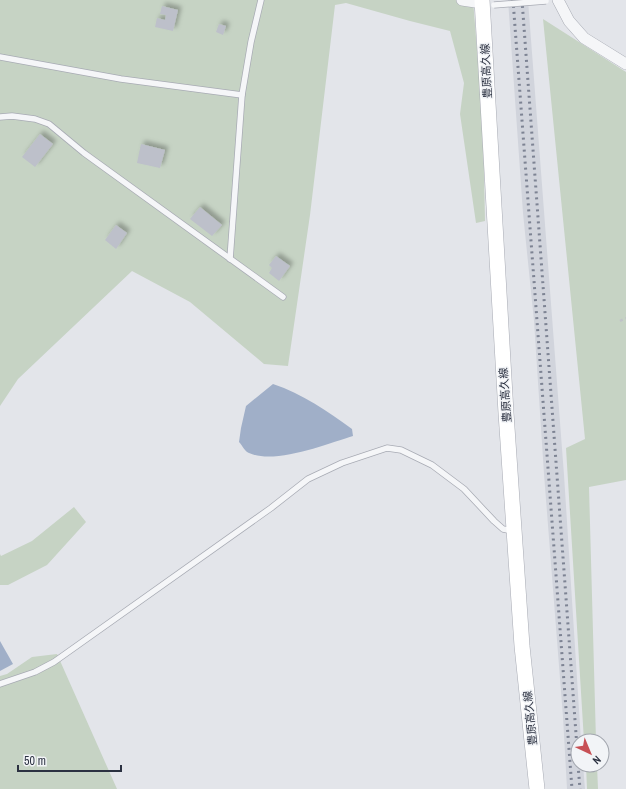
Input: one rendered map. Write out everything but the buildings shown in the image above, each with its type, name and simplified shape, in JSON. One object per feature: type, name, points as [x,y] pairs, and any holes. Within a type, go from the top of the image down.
[{"type":"main road","name":"豊原高久線","points":[[486,3],[514,531],[522,646],[537,789]]},
{"type":"street","points":[[462,0],[486,3]]},
{"type":"street","points":[[559,2],[569,21],[584,38],[626,64]]},
{"type":"lane","points":[[230,259],[242,95],[251,42],[261,0]]},
{"type":"lane","points":[[486,3],[559,2]]},
{"type":"lane","points":[[0,57],[121,79],[242,95]]},
{"type":"lane","points":[[0,117],[12,116],[35,119],[49,124],[84,153],[283,297]]},
{"type":"lane","points":[[0,684],[35,672],[54,662],[126,609],[271,508],[308,479],[342,463],[387,448],[401,450],[432,465],[464,489],[503,529],[514,531]]},
{"type":"path","points":[[620,321],[626,318]]},
{"type":"shaded area","points":[[508,0],[528,0],[564,475],[580,733],[570,733],[570,773],[584,773],[585,789],[567,789],[534,321],[523,213]]},
{"type":"green space","points":[[0,0],[473,0],[483,124],[485,221],[476,223],[460,114],[464,83],[450,31],[346,3],[335,5],[310,215],[288,366],[264,364],[190,302],[132,271],[18,379],[0,406]]},
{"type":"green space","points":[[543,19],[626,72],[626,480],[589,487],[596,733],[584,733],[566,448],[585,439]]},
{"type":"green space","points":[[74,507],[86,522],[47,565],[8,585],[0,585],[0,554],[1,556],[32,541]]},
{"type":"green space","points":[[57,654],[117,789],[0,789],[0,676],[7,674],[32,657]]},
{"type":"green space","points":[[586,773],[597,773],[598,789],[587,789]]},
{"type":"water","points":[[273,384],[305,398],[324,409],[352,429],[353,436],[301,452],[286,455],[272,457],[260,456],[248,452],[239,442],[246,406]]},
{"type":"water","points":[[0,641],[13,664],[0,671]]},
{"type":"railway","points":[[513,0],[572,789]]},
{"type":"railway","points":[[522,0],[576,733]]},
{"type":"railway","points":[[579,773],[580,789]]}]
